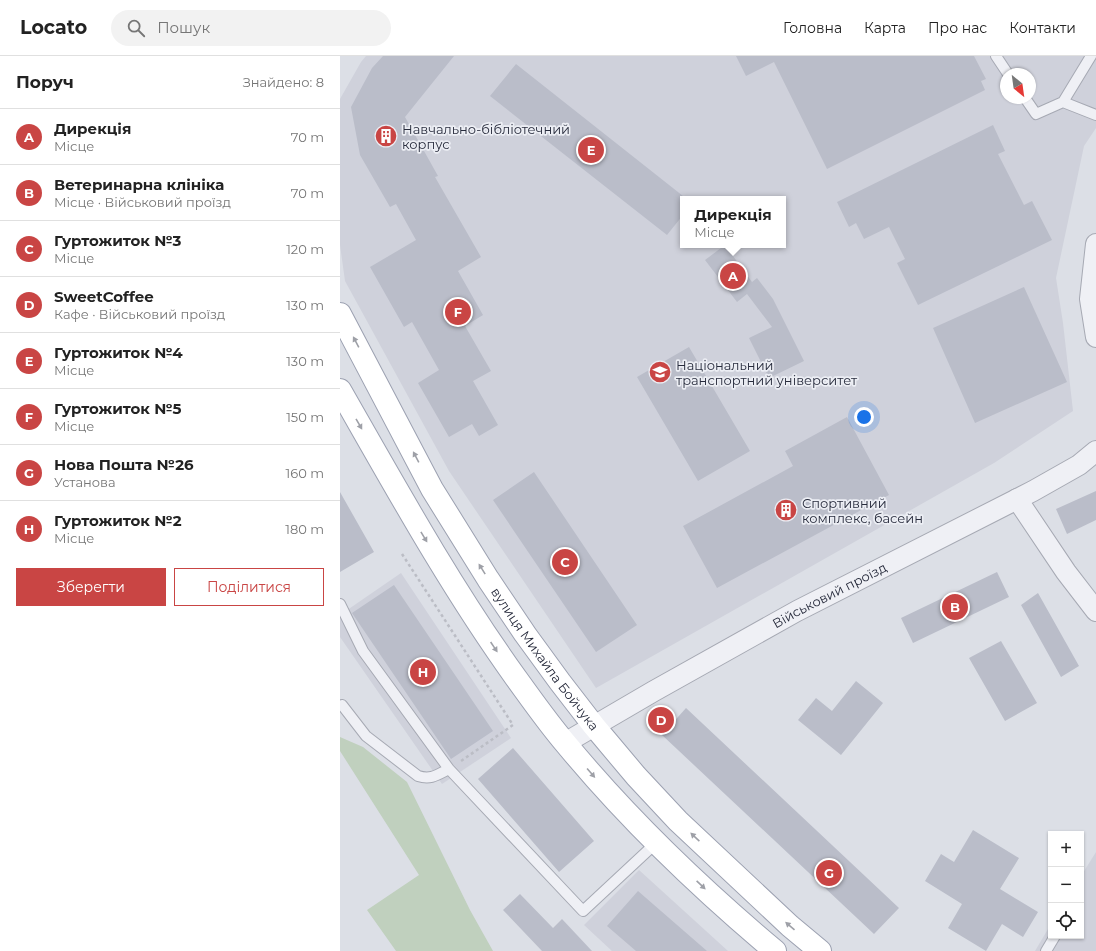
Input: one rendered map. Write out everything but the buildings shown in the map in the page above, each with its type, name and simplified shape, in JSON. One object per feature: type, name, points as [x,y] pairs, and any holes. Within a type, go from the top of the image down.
[{"type":"main road","name":"вулиця Михайла Бойчука","points":[[340,314],[432,490],[488,579],[525,634],[594,726],[636,776],[678,821],[790,926],[820,951]]},
{"type":"main road","points":[[340,390],[457,592],[496,649],[565,743],[612,797],[656,842],[775,951]]},
{"type":"street","points":[[1096,244],[1090,299],[1096,337]]},
{"type":"street","name":"Військовий проїзд","points":[[565,743],[797,611],[1017,499],[1079,465],[1096,451]]},
{"type":"street","points":[[1017,499],[1066,572],[1096,611]]},
{"type":"lane","points":[[996,56],[1004,68]]},
{"type":"lane","points":[[1029,104],[1036,114],[1063,102],[1091,56]]},
{"type":"lane","points":[[1063,102],[1096,115]]},
{"type":"lane","points":[[340,604],[363,651],[449,769],[583,912],[656,842]]},
{"type":"lane","points":[[342,705],[366,736],[418,776],[431,778],[449,769]]},
{"type":"lane","points":[[1046,951],[1053,939]]},
{"type":"path","points":[[402,554],[514,725],[449,769]]},
{"type":"shaded area","name":"Національний транспортний університет","points":[[366,56],[1096,56],[1096,128],[1084,146],[1056,278],[1063,323],[1073,411],[994,463],[596,688],[449,471],[345,281],[340,245],[340,99]]},
{"type":"shaded area","points":[[401,573],[511,738],[442,784],[340,637],[340,615]]},
{"type":"shaded area","points":[[1096,852],[1096,951],[1035,951],[1048,929],[1048,939],[1084,939],[1084,871]]},
{"type":"shaded area","points":[[639,870],[728,951],[612,951],[584,925]]},
{"type":"green space","points":[[340,737],[363,747],[407,782],[470,910],[493,951],[396,951],[367,910],[419,875],[340,751]]},
{"type":"place","name":"Навчально-бібліотечний корпус","points":[[386,136]]},
{"type":"place","name":"Гуртожиток №4","points":[[591,150]]},
{"type":"place","name":"Дирекція","points":[[733,276]]},
{"type":"place","name":"Гуртожиток №5","points":[[458,312]]},
{"type":"place","name":"Національний транспортний університет","points":[[660,372]]},
{"type":"place","name":"Спортивний комплекс, басейн","points":[[786,510]]},
{"type":"place","name":"Гуртожиток №3","points":[[565,562]]},
{"type":"place","name":"Ветеринарна клініка","points":[[955,607]]},
{"type":"place","name":"Гуртожиток №2","points":[[423,672]]},
{"type":"place","name":"SweetCoffee","points":[[661,720]]},
{"type":"place","name":"Нова Пошта №26","points":[[829,873]]}]
